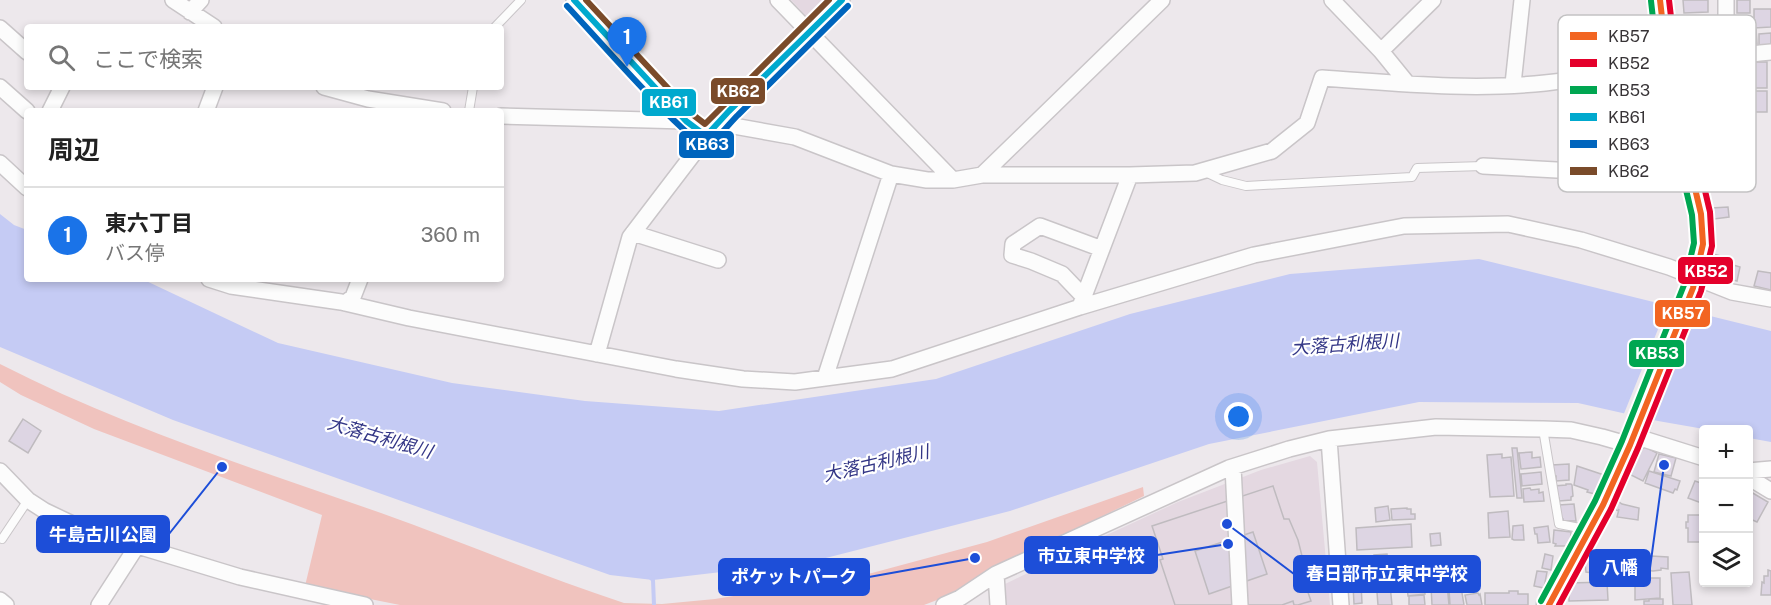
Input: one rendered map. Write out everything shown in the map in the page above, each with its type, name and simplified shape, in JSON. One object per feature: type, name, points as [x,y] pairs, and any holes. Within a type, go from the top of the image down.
[{"type":"main road","points":[[1660,0],[1661,15]]},
{"type":"main road","points":[[1549,605],[1603,505],[1635,434],[1695,283],[1703,244],[1702,221],[1695,192]]},
{"type":"street","points":[[173,0],[209,24]]},
{"type":"street","points":[[190,12],[201,0]]},
{"type":"street","points":[[574,0],[686,121],[706,136]]},
{"type":"street","points":[[778,0],[953,180]]},
{"type":"street","points":[[597,354],[630,237],[717,123],[842,0]]},
{"type":"street","points":[[982,175],[1162,0]]},
{"type":"street","points":[[1332,0],[1381,51],[1407,83]]},
{"type":"street","points":[[1381,51],[1433,0]]},
{"type":"street","points":[[1513,84],[1522,0]]},
{"type":"street","points":[[0,27],[24,49]]},
{"type":"street","points":[[1756,53],[1771,52]]},
{"type":"street","points":[[717,123],[795,137],[891,174],[927,180],[953,180],[982,175],[1196,174],[1272,151],[1307,123],[1322,78],[1475,86],[1558,81]]},
{"type":"street","points":[[0,87],[24,108]]},
{"type":"street","points":[[52,108],[60,90]]},
{"type":"street","points":[[207,108],[214,90]]},
{"type":"street","points":[[335,90],[414,108]]},
{"type":"street","points":[[504,116],[686,121]]},
{"type":"street","points":[[0,163],[24,186]]},
{"type":"street","points":[[1483,166],[1558,170]]},
{"type":"street","points":[[825,378],[891,174]]},
{"type":"street","points":[[1082,302],[1130,175]]},
{"type":"street","points":[[220,282],[345,303],[409,318],[676,369],[743,379],[795,382],[891,369],[1082,302],[1254,255],[1404,226],[1508,224],[1581,240],[1669,267],[1695,283],[1771,299]]},
{"type":"street","points":[[1082,302],[1062,274],[1012,255],[1013,244],[1040,226],[1102,249]]},
{"type":"street","points":[[633,233],[718,260]]},
{"type":"street","points":[[345,303],[353,297],[359,282]]},
{"type":"street","points":[[944,605],[960,598],[996,574],[1233,467],[1329,439],[1436,427],[1571,430],[1602,436],[1635,434],[1699,456]]},
{"type":"street","points":[[1329,439],[1341,605]]},
{"type":"street","points":[[1233,467],[1240,605]]},
{"type":"street","points":[[1753,471],[1771,469]]},
{"type":"street","points":[[0,471],[28,500],[45,511],[85,530],[240,577],[365,605]]},
{"type":"street","points":[[1752,479],[1771,491]]},
{"type":"street","points":[[99,605],[137,546]]},
{"type":"street","points":[[996,574],[998,605]]},
{"type":"street","points":[[0,600],[6,605]]},
{"type":"lane","points":[[498,24],[521,0]]},
{"type":"lane","points":[[470,108],[472,90]]},
{"type":"lane","points":[[1204,171],[1222,180],[1246,186],[1412,177],[1417,168],[1483,166]]},
{"type":"lane","points":[[1543,429],[1559,524],[1590,529]]},
{"type":"lane","points":[[2,539],[28,500]]},
{"type":"shaded area","points":[[791,0],[830,0],[810,20]]},
{"type":"shaded area","points":[[0,364],[140,427],[624,603],[662,604],[715,599],[872,573],[987,542],[1143,487],[1144,496],[987,572],[950,595],[924,605],[400,605],[305,586],[322,515],[94,429],[21,395],[0,382]]},
{"type":"shaded area","points":[[1310,456],[1317,462],[1330,605],[1003,605],[1003,585],[1083,546],[1178,502],[1261,470]]},
{"type":"water","name":"大落古利根川","points":[[0,214],[14,225],[24,229],[24,282],[148,282],[278,343],[452,383],[585,401],[719,411],[936,379],[1130,314],[1290,274],[1479,259],[1771,331],[1771,442],[1753,439],[1753,425],[1699,425],[1699,428],[1578,403],[1419,402],[1209,444],[1010,511],[814,561],[653,580],[610,575],[173,420],[0,347]]},
{"type":"pier","points":[[1669,302],[1693,308],[1647,422],[1623,416]]},
{"type":"building","points":[[1683,0],[1708,0],[1708,12],[1684,13]]},
{"type":"building","points":[[1737,0],[1750,0],[1750,13],[1737,13]]},
{"type":"building","points":[[1754,9],[1771,9],[1771,27],[1756,28],[1756,15],[1754,15]]},
{"type":"building","points":[[1771,33],[1771,46],[1759,46],[1759,34]]},
{"type":"building","points":[[1756,62],[1767,62],[1767,88],[1756,88]]},
{"type":"building","points":[[1756,91],[1767,91],[1767,112],[1756,112]]},
{"type":"building","points":[[1728,207],[1729,217],[1714,219],[1712,208]]},
{"type":"building","points":[[1713,254],[1729,258],[1723,279],[1708,275]]},
{"type":"building","points":[[1730,264],[1740,267],[1737,281],[1726,278]]},
{"type":"building","points":[[1758,271],[1771,273],[1771,290],[1754,286]]},
{"type":"building","points":[[23,419],[41,431],[28,453],[9,441]]},
{"type":"building","points":[[1645,447],[1657,453],[1643,481],[1629,474],[1641,450]]},
{"type":"building","points":[[1512,448],[1517,448],[1522,498],[1517,498]]},
{"type":"building","points":[[1532,452],[1532,458],[1540,457],[1541,467],[1521,469],[1519,453]]},
{"type":"building","points":[[1502,454],[1502,458],[1511,457],[1514,496],[1490,497],[1487,455]]},
{"type":"building","points":[[1659,454],[1676,458],[1671,476],[1654,472]]},
{"type":"building","points":[[1569,464],[1569,480],[1556,481],[1556,476],[1552,476],[1552,465]]},
{"type":"building","points":[[1577,466],[1604,475],[1595,494],[1574,485]]},
{"type":"building","points":[[1649,471],[1680,481],[1677,490],[1675,489],[1673,493],[1645,483]]},
{"type":"building","points":[[1541,472],[1542,484],[1522,486],[1521,474]]},
{"type":"building","points":[[1695,481],[1699,482],[1699,502],[1688,498]]},
{"type":"building","points":[[1572,485],[1573,496],[1571,500],[1559,501],[1559,498],[1555,498],[1554,486]]},
{"type":"building","points":[[1273,486],[1284,519],[1289,519],[1298,540],[1308,580],[1304,581],[1311,601],[1298,605],[1294,605],[1293,601],[1282,605],[1175,605],[1160,560],[1163,559],[1152,526]],"holes":[[[1253,532],[1267,574],[1209,594],[1195,551]]]},
{"type":"building","points":[[1273,486],[1284,519],[1289,519],[1298,540],[1308,580],[1304,581],[1311,601],[1298,605],[1294,605],[1293,601],[1282,605],[1175,605],[1160,560],[1163,559],[1152,526]]},
{"type":"building","points":[[1530,488],[1531,490],[1539,489],[1539,493],[1543,492],[1544,501],[1524,502],[1523,489]]},
{"type":"building","points":[[1753,493],[1768,502],[1757,522],[1753,520]]},
{"type":"building","points":[[1615,499],[1622,504],[1639,508],[1638,520],[1617,517],[1619,509],[1618,511],[1611,507]]},
{"type":"building","points":[[1574,504],[1576,521],[1563,521],[1559,505]]},
{"type":"building","points":[[1388,506],[1390,520],[1376,522],[1375,508]]},
{"type":"building","points":[[1391,509],[1411,509],[1411,514],[1415,514],[1415,519],[1392,520]]},
{"type":"building","points":[[1508,511],[1510,537],[1489,538],[1488,513]]},
{"type":"building","points":[[1688,515],[1699,515],[1699,542],[1688,542],[1686,522],[1688,522]]},
{"type":"building","points":[[1411,524],[1412,547],[1357,550],[1356,528]]},
{"type":"building","points":[[1523,525],[1524,540],[1512,539],[1513,526]]},
{"type":"building","points":[[1548,526],[1550,542],[1538,543],[1534,528]]},
{"type":"building","points":[[1554,530],[1571,532],[1570,546],[1555,546],[1556,544],[1553,543]]},
{"type":"building","points":[[1440,533],[1441,545],[1431,546],[1430,534]]},
{"type":"building","points":[[1601,553],[1602,557],[1612,556],[1616,574],[1586,572],[1584,554]]},
{"type":"building","points":[[1387,554],[1392,605],[1378,605],[1374,555]]},
{"type":"building","points":[[1545,554],[1553,556],[1551,570],[1542,568]]},
{"type":"building","points":[[1651,556],[1668,557],[1668,569],[1645,570],[1646,561],[1650,561]]},
{"type":"building","points":[[1768,570],[1771,571],[1771,595],[1761,595],[1762,582],[1764,583],[1764,576],[1768,576]]},
{"type":"building","points":[[1537,571],[1547,572],[1544,588],[1534,586]]},
{"type":"building","points":[[1689,572],[1692,605],[1673,605],[1671,573]]},
{"type":"building","points":[[1423,575],[1425,594],[1408,596],[1406,577]]},
{"type":"building","points":[[1649,578],[1660,578],[1660,598],[1635,600],[1635,581],[1649,581]]},
{"type":"building","points":[[1607,582],[1608,600],[1569,601],[1569,583]]},
{"type":"building","points":[[1361,584],[1362,603],[1354,604],[1353,585]]},
{"type":"building","points":[[1447,584],[1449,605],[1432,605],[1431,586]]},
{"type":"building","points":[[1461,587],[1464,605],[1450,605],[1449,589]]},
{"type":"building","points":[[1509,591],[1528,594],[1528,605],[1485,605],[1485,593],[1509,593]]},
{"type":"building","points":[[1478,593],[1482,605],[1467,605],[1465,595]]},
{"type":"building","points":[[1424,595],[1425,605],[1409,605],[1409,596]]},
{"type":"building","points":[[1649,599],[1663,599],[1663,605],[1644,605],[1644,601],[1649,601]]},
{"type":"waterway","points":[[650,577],[653,580],[654,605]]},
{"type":"transit line","name":"KB61","points":[[574,0],[686,121],[706,136]]},
{"type":"transit line","name":"KB62","points":[[586,0],[692,114],[705,124],[829,0]]},
{"type":"transit line","name":"KB61","points":[[706,136],[842,0]]},
{"type":"transit line","name":"KB57","points":[[1660,0],[1662,15]]},
{"type":"transit line","name":"KB52","points":[[1669,0],[1671,15]]},
{"type":"transit line","name":"KB53","points":[[1651,1],[1653,15]]},
{"type":"transit line","name":"KB63","points":[[567,6],[658,105],[695,139],[705,145],[717,138],[848,6]]},
{"type":"transit line","name":"KB53","points":[[1541,601],[1595,501],[1622,441],[1684,285],[1694,243],[1692,215],[1687,192]]},
{"type":"transit line","name":"KB57","points":[[1549,605],[1603,505],[1630,445],[1693,288],[1703,244],[1701,214],[1696,192]]},
{"type":"transit line","name":"KB52","points":[[1559,605],[1611,509],[1701,291],[1712,246],[1710,212],[1705,192]]},
{"type":"place","name":"東六丁目","points":[[627,67]]},
{"type":"place","name":"八幡","points":[[1664,465]]},
{"type":"place","name":"牛島古川公園","points":[[222,467]]},
{"type":"place","name":"春日部市立東中学校","points":[[1227,524]]},
{"type":"place","name":"市立東中学校","points":[[1228,544]]},
{"type":"place","name":"ポケットパーク","points":[[975,558]]}]
